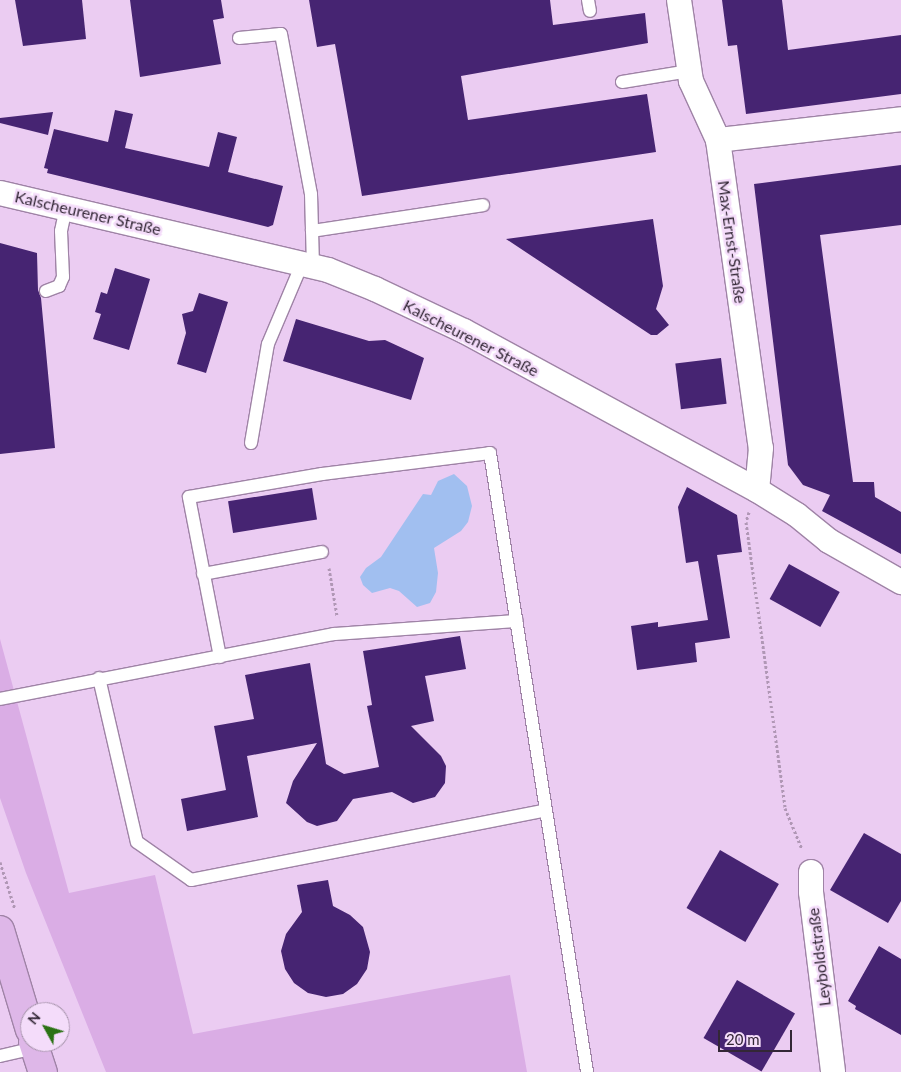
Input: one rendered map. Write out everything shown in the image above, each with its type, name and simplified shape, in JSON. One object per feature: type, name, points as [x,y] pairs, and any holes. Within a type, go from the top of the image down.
[{"type":"main road","points":[[0,930],[6,971],[20,1008]]},
{"type":"street","name":"Max-Ernst-Straße","points":[[679,0],[689,71],[718,140],[761,448],[757,490]]},
{"type":"street","points":[[718,140],[901,119]]},
{"type":"street","name":"Kalscheurener Straße","points":[[0,193],[308,265],[375,289],[464,331],[757,490],[798,515],[829,541],[901,582]]},
{"type":"street","name":"Leyboldstraße","points":[[811,872],[811,892],[832,1072]]},
{"type":"lane","points":[[239,38],[281,34],[311,194],[312,231],[308,265],[268,344],[251,443]]},
{"type":"lane","points":[[622,82],[689,71]]},
{"type":"lane","points":[[312,231],[483,206]]},
{"type":"lane","points":[[46,291],[59,286],[63,277],[61,232],[66,208]]},
{"type":"lane","points":[[220,657],[188,497],[322,474],[490,453],[517,621],[544,811],[587,1072]]},
{"type":"lane","points":[[203,574],[322,552]]},
{"type":"lane","points":[[0,699],[98,678],[340,634],[517,621]]},
{"type":"lane","points":[[98,678],[137,842],[191,880],[544,811]]},
{"type":"lane","points":[[0,1056],[20,1051]]},
{"type":"path","points":[[757,490],[746,522],[762,618],[785,808],[811,872]]},
{"type":"path","points":[[322,552],[328,558],[340,634]]},
{"type":"shaded area","points":[[0,639],[69,893],[155,875],[193,1034],[510,975],[527,1072],[106,1072],[26,873],[0,798]]},
{"type":"water","points":[[454,474],[467,486],[472,506],[468,522],[461,531],[434,548],[438,573],[436,592],[430,603],[417,607],[399,591],[390,588],[372,593],[363,585],[360,577],[366,568],[381,557],[423,494],[431,495],[438,481]]},
{"type":"building","points":[[15,0],[82,0],[86,39],[23,46]]},
{"type":"building","points":[[130,0],[221,0],[224,18],[213,20],[221,64],[140,77]]},
{"type":"building","points":[[309,0],[550,0],[553,25],[645,13],[648,43],[461,76],[468,120],[647,94],[656,152],[362,196],[335,44],[317,47]]},
{"type":"building","points":[[722,0],[782,0],[788,50],[901,35],[901,94],[746,114],[737,45],[728,46]]},
{"type":"building","points":[[115,110],[133,114],[125,148],[209,167],[218,132],[237,137],[228,172],[283,186],[273,225],[268,227],[47,173],[48,169],[44,168],[54,129],[108,142]]},
{"type":"building","points":[[53,112],[48,135],[0,123],[0,118]]},
{"type":"building","points":[[901,165],[901,225],[820,235],[853,482],[874,482],[875,497],[901,512],[901,554],[822,511],[830,495],[803,485],[788,465],[754,184]]},
{"type":"building","points":[[653,219],[663,286],[656,309],[669,325],[657,335],[651,335],[506,239]]},
{"type":"building","points":[[0,243],[37,253],[38,290],[41,298],[55,448],[0,454]]},
{"type":"building","points":[[115,268],[150,279],[129,350],[93,339],[101,314],[95,312],[101,292],[107,294]]},
{"type":"building","points":[[199,293],[228,302],[206,373],[177,364],[186,333],[182,314],[193,311]]},
{"type":"building","points":[[296,319],[369,341],[385,340],[424,358],[411,400],[283,361]]},
{"type":"building","points":[[721,358],[727,404],[681,409],[675,364]]},
{"type":"building","points":[[687,487],[737,515],[742,552],[717,555],[730,638],[695,643],[697,662],[637,670],[631,626],[658,622],[658,627],[708,620],[698,561],[686,563],[678,507]]},
{"type":"building","points":[[312,488],[317,520],[233,533],[228,501]]},
{"type":"building","points":[[789,564],[840,592],[820,627],[770,599]]},
{"type":"building","points":[[460,636],[466,669],[425,676],[434,721],[411,726],[441,756],[446,766],[445,783],[435,797],[413,803],[392,792],[353,799],[337,821],[317,826],[307,822],[286,803],[293,781],[317,743],[247,756],[258,817],[187,831],[181,799],[226,790],[214,726],[254,719],[245,675],[310,663],[326,764],[344,774],[379,767],[367,706],[372,705],[363,651]]},
{"type":"building","points":[[864,833],[901,854],[901,901],[888,923],[830,890]]},
{"type":"building","points":[[720,850],[779,884],[745,942],[686,908]]},
{"type":"building","points":[[328,880],[333,906],[350,915],[363,927],[370,952],[367,969],[357,984],[343,994],[326,997],[308,993],[294,983],[285,969],[281,951],[286,934],[302,912],[297,885]]},
{"type":"building","points":[[879,946],[901,959],[901,1035],[855,1009],[856,1006],[848,1001]]},
{"type":"building","points":[[737,980],[795,1014],[762,1072],[704,1038]]}]
